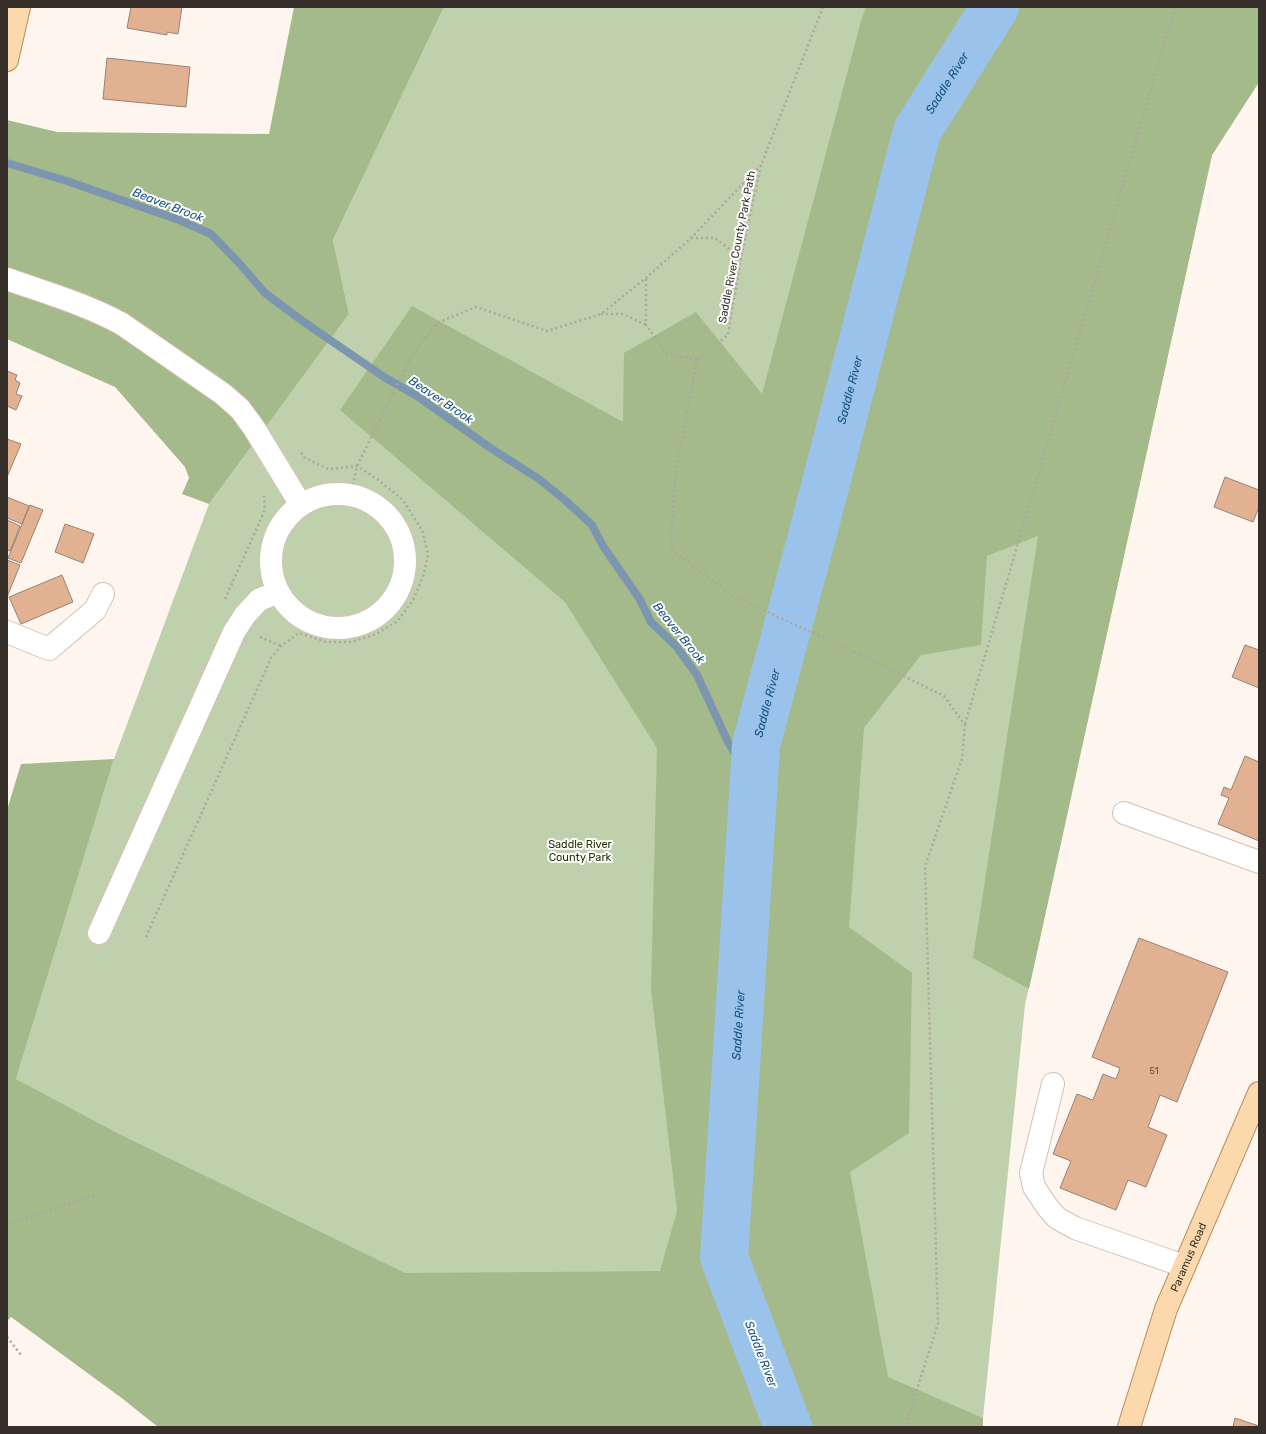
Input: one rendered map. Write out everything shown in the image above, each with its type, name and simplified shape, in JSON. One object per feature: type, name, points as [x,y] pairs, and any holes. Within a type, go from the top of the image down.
[{"type":"main road","points":[[7,60],[19,7]]},
{"type":"main road","name":"Paramus Road","points":[[1129,1427],[1166,1309],[1259,1093]]},
{"type":"lane","points":[[7,279],[88,307],[122,324],[223,394],[240,409],[254,428],[301,506]]},
{"type":"lane","points":[[351,495],[373,503],[389,516],[400,535],[406,556],[404,578],[395,598],[381,614],[362,625],[338,629],[314,625],[293,612],[278,592],[270,566],[273,542],[284,521],[301,506],[326,496],[351,495]]},
{"type":"lane","points":[[99,933],[234,632],[245,615],[259,600],[278,592]]},
{"type":"lane","points":[[7,632],[49,649],[95,610],[103,594]]},
{"type":"lane","points":[[1124,813],[1259,862]]},
{"type":"lane","points":[[1053,1084],[1031,1173],[1034,1187],[1048,1208],[1057,1218],[1076,1228],[1184,1266]]},
{"type":"path","name":"Saddle River County Park Path","points":[[697,360],[728,335],[741,258],[761,165],[824,7]]},
{"type":"path","points":[[905,1427],[938,1323],[924,866],[962,759],[965,725],[1175,7]]},
{"type":"path","points":[[601,314],[646,278],[691,238],[761,165]]},
{"type":"path","points":[[691,238],[715,238],[741,258]]},
{"type":"path","points":[[646,278],[646,325]]},
{"type":"path","points":[[351,495],[357,466],[411,357],[437,323],[476,307],[547,331],[601,314],[623,314],[646,325],[668,354],[697,360],[675,476],[671,549],[735,596],[944,696],[965,725]]},
{"type":"path","points":[[146,937],[272,658],[281,646],[299,633],[326,642],[352,642],[376,634],[398,620],[413,600],[423,577],[428,555],[423,532],[403,500],[357,466],[328,469],[304,457],[299,450]]},
{"type":"path","points":[[222,604],[265,510],[264,487]]},
{"type":"path","points":[[258,637],[281,646]]},
{"type":"path","points":[[7,1225],[97,1195]]},
{"type":"path","points":[[7,1337],[21,1355]]},
{"type":"green space","points":[[294,7],[444,7],[333,240],[349,314],[209,504],[182,494],[189,478],[185,467],[115,387],[7,339],[7,120],[57,132],[269,134]]},
{"type":"green space","name":"Saddle River County Park","points":[[444,7],[1259,7],[1259,82],[1212,155],[1025,1005],[983,1427],[269,1280],[16,1079],[114,759],[209,504],[349,314],[333,240]]},
{"type":"green space","points":[[866,7],[1259,7],[1259,82],[1212,155],[1029,989],[973,958],[1038,536],[987,556],[981,645],[921,655],[864,728],[849,927],[912,973],[909,1133],[850,1172],[888,1377],[983,1418],[983,1427],[158,1427],[123,1399],[11,1317],[7,1321],[7,810],[21,764],[114,759],[16,1079],[119,1134],[405,1273],[660,1271],[677,1211],[651,989],[657,748],[565,602],[340,410],[412,306],[623,422],[624,353],[696,312],[762,394]]},
{"type":"building","points":[[131,7],[182,7],[178,34],[167,32],[167,35],[127,28]]},
{"type":"building","points":[[107,58],[190,67],[186,107],[103,99]]},
{"type":"building","points":[[7,371],[17,375],[15,380],[20,383],[16,394],[22,396],[16,410],[7,406]]},
{"type":"building","points":[[7,439],[21,444],[7,477]]},
{"type":"building","points":[[1225,477],[1259,490],[1259,507],[1253,522],[1214,507]]},
{"type":"building","points":[[7,497],[29,506],[22,524],[7,518]]},
{"type":"building","points":[[30,505],[43,510],[21,563],[8,558]]},
{"type":"building","points":[[7,520],[20,526],[10,551],[7,550]]},
{"type":"building","points":[[65,524],[94,534],[83,563],[55,552]]},
{"type":"building","points":[[7,560],[20,565],[7,597]]},
{"type":"building","points":[[62,575],[73,602],[21,624],[9,597]]},
{"type":"building","points":[[1245,645],[1259,650],[1259,688],[1232,677]]},
{"type":"building","points":[[1245,756],[1259,762],[1259,841],[1218,824],[1229,798],[1221,795],[1224,787],[1231,790]]},
{"type":"building","points":[[1139,938],[1228,972],[1177,1102],[1160,1095],[1148,1127],[1167,1135],[1146,1187],[1128,1180],[1116,1210],[1060,1188],[1071,1161],[1053,1154],[1077,1094],[1093,1100],[1103,1074],[1116,1079],[1120,1068],[1092,1057]]},
{"type":"building","points":[[1235,1418],[1259,1426],[1259,1427],[1233,1427]]},
{"type":"waterway","name":"Saddle River","points":[[788,1427],[724,1257],[756,745],[815,525],[917,131],[995,7]]},
{"type":"waterway","name":"Beaver Brook","points":[[7,163],[67,181],[179,220],[211,234],[265,293],[301,320],[384,377],[417,396],[492,449],[539,479],[566,501],[592,525],[603,546],[639,598],[651,622],[676,646],[697,675],[728,742],[753,783]]}]
